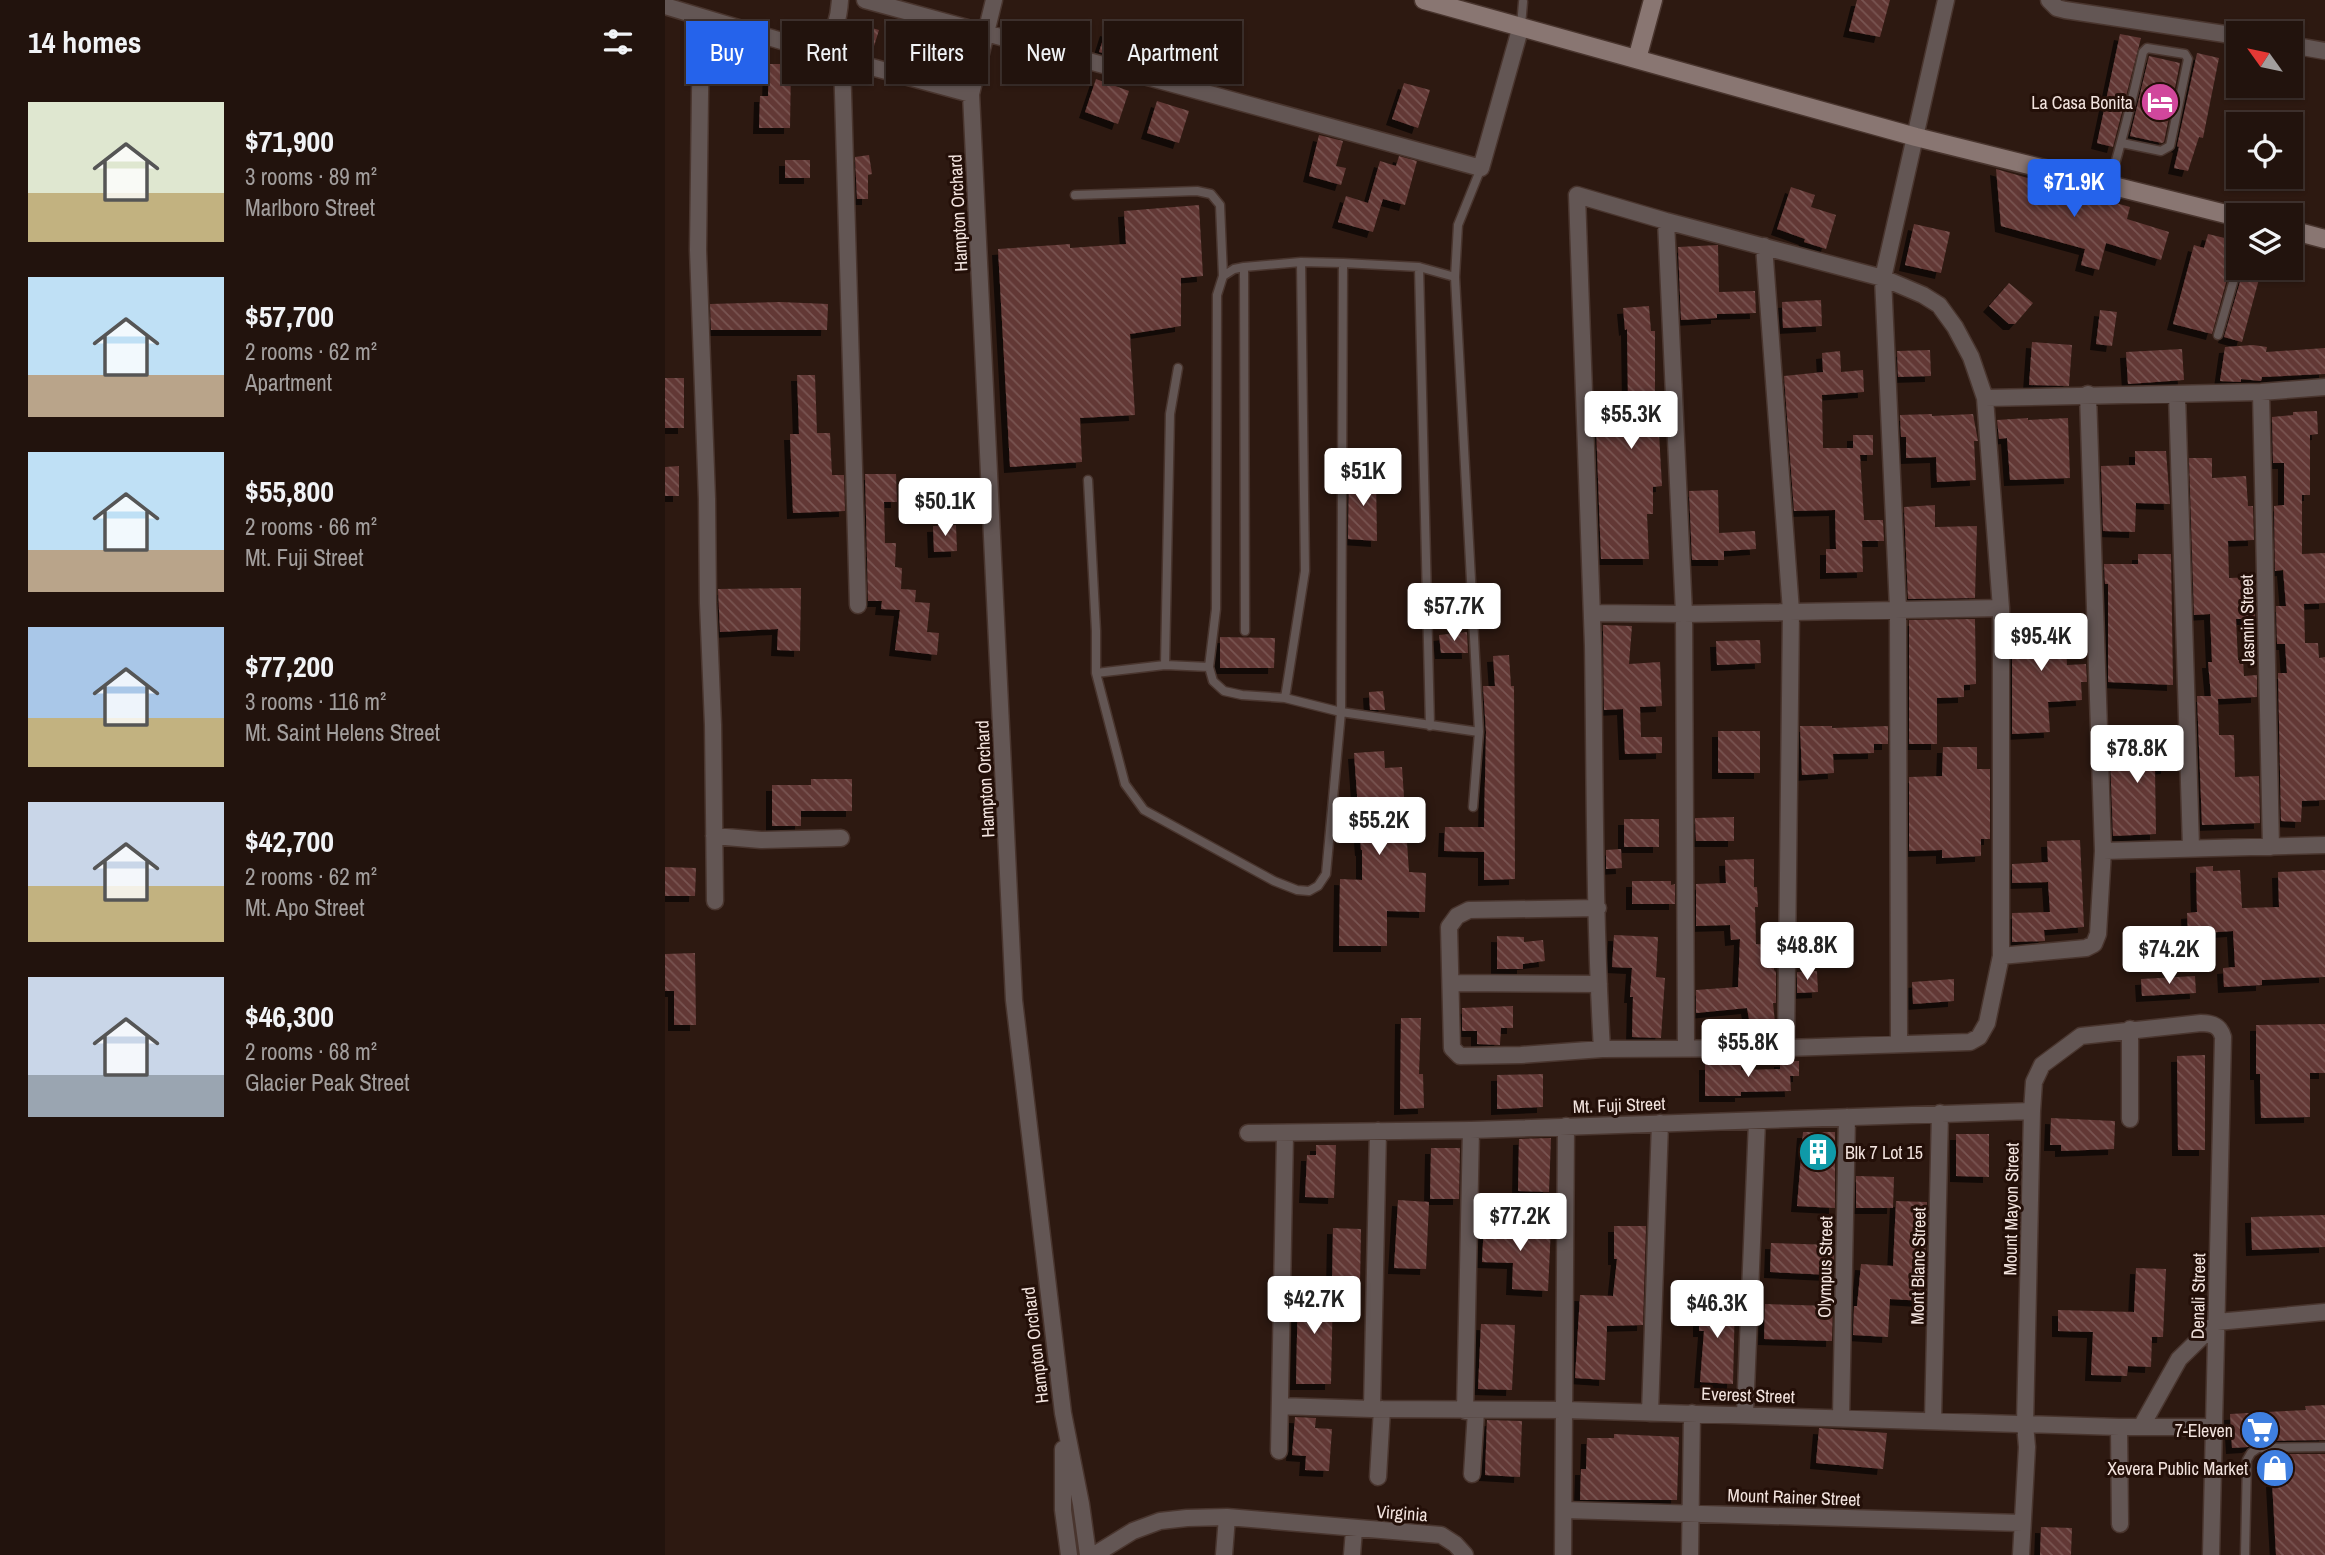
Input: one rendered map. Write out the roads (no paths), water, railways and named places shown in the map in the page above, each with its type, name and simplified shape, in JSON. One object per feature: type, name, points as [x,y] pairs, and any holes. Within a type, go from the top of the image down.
[{"type":"street","points":[[837,21],[840,0]]},
{"type":"street","points":[[865,0],[941,21]]},
{"type":"street","name":"Hampton Orchard","points":[[988,22],[994,0]]},
{"type":"street","points":[[1424,0],[1916,137],[2226,214]]},
{"type":"street","points":[[1637,59],[1653,0]]},
{"type":"street","points":[[1899,1043],[1898,610],[1883,278],[1946,0]]},
{"type":"street","points":[[2049,0],[2057,8],[2066,10],[2226,34]]},
{"type":"street","points":[[665,6],[782,41]]},
{"type":"street","points":[[701,17],[698,250],[713,725],[715,901]]},
{"type":"street","points":[[988,34],[1481,168],[1521,26]]},
{"type":"street","points":[[2303,47],[2325,51]]},
{"type":"street","points":[[872,67],[971,94]]},
{"type":"street","points":[[843,84],[858,605]]},
{"type":"street","name":"Hampton Orchard","points":[[973,84],[971,94],[1014,1000],[1063,1413],[1088,1555]]},
{"type":"street","points":[[1598,908],[1469,911],[1461,914],[1449,927],[1452,1048],[1460,1056],[1602,1049],[1786,1048],[1970,1042],[1979,1037],[1987,1023],[2001,956],[2001,608],[1985,398],[1971,357],[1939,305],[1883,278],[1577,195],[1592,613],[1602,1049]]},
{"type":"street","points":[[1666,221],[1684,614],[1686,1049]]},
{"type":"street","points":[[2303,233],[2325,239]]},
{"type":"street","points":[[1764,246],[1791,611],[1786,1048]]},
{"type":"street","points":[[1985,398],[2261,392],[2325,387]]},
{"type":"street","name":"Jasmin Street","points":[[2261,392],[2271,847]]},
{"type":"street","points":[[2001,956],[2086,948],[2094,943],[2098,934],[2103,851],[2088,394]]},
{"type":"street","points":[[2176,394],[2191,847]]},
{"type":"street","points":[[1592,613],[1684,614],[2001,608]]},
{"type":"street","points":[[714,836],[761,840],[841,838]]},
{"type":"street","points":[[2103,851],[2325,845]]},
{"type":"street","points":[[1451,983],[1599,984]]},
{"type":"street","name":"Mount Mayon Street","points":[[2021,1555],[2027,1447],[2025,1424],[2032,1111],[2036,1074],[2050,1057],[2081,1036],[2208,1023],[2221,1030],[2223,1037]]},
{"type":"street","points":[[2130,1029],[2130,1119]]},
{"type":"street","name":"Denali Street","points":[[2211,1555],[2223,1037]]},
{"type":"street","name":"Mt. Fuji Street","points":[[1248,1133],[1471,1130],[2032,1111]]},
{"type":"street","name":"Mont Blanc Street","points":[[1933,1420],[1940,1113]]},
{"type":"street","name":"Olympus Street","points":[[1841,1418],[1847,1117]]},
{"type":"street","points":[[1745,1414],[1757,1121]]},
{"type":"street","points":[[1650,1413],[1660,1124]]},
{"type":"street","points":[[1563,1555],[1566,1126]]},
{"type":"street","points":[[1471,1130],[1472,1474]]},
{"type":"street","points":[[1378,1131],[1378,1477]]},
{"type":"street","points":[[1279,1451],[1285,1134]]},
{"type":"street","points":[[2141,1427],[2179,1359],[2217,1322],[2325,1312]]},
{"type":"street","name":"Everest Street","points":[[1280,1406],[1745,1414],[2119,1427],[2214,1427]]},
{"type":"street","points":[[1063,1413],[1063,1510],[1069,1555]]},
{"type":"street","points":[[1690,1555],[1692,1413]]},
{"type":"street","points":[[2119,1427],[2120,1524]]},
{"type":"street","name":"Mount Rainer Street","points":[[1564,1510],[2022,1523]]},
{"type":"street","points":[[1224,1555],[1227,1517]]},
{"type":"street","points":[[1094,1555],[1133,1531],[1160,1521],[1227,1517],[1354,1530]]},
{"type":"street","name":"Virginia","points":[[1352,1555],[1354,1530],[1441,1535],[1465,1555]]},
{"type":"lane","points":[[1521,1],[1521,26]]},
{"type":"lane","points":[[2109,185],[2122,143],[2143,52],[2153,47],[2185,54],[2188,59],[2170,146],[2161,151],[2122,143]]},
{"type":"lane","points":[[1473,807],[1479,732],[1455,277],[1458,225],[1481,168]]},
{"type":"lane","points":[[1075,195],[1197,191],[1211,194],[1220,205],[1223,276],[1217,295],[1216,609],[1209,667],[1213,681],[1224,691],[1242,695],[1285,698],[1341,712],[1479,732]]},
{"type":"lane","points":[[1223,276],[1234,269],[1244,267],[1301,262],[1419,267],[1455,277]]},
{"type":"lane","points":[[1285,698],[1305,571],[1301,262]]},
{"type":"lane","points":[[1088,480],[1096,673],[1125,785],[1144,810],[1274,881],[1297,890],[1309,891],[1318,886],[1326,874],[1341,712],[1343,263]]},
{"type":"lane","points":[[1244,267],[1245,631]]},
{"type":"lane","points":[[1419,267],[1430,726]]},
{"type":"lane","points":[[2218,335],[2234,280]]},
{"type":"lane","points":[[1165,664],[1170,414],[1178,368]]},
{"type":"lane","points":[[1096,673],[1165,664],[1209,667]]},
{"type":"lane","points":[[2245,1555],[2247,1460],[2251,1453],[2258,1448],[2325,1447]]},
{"type":"place","name":"La Casa Bonita","points":[[2160,102]]},
{"type":"place","name":"Blk 7 Lot 15","points":[[1818,1152]]},
{"type":"place","name":"7-Eleven","points":[[2260,1430]]},
{"type":"place","name":"Xevera Public Market","points":[[2275,1468]]}]
